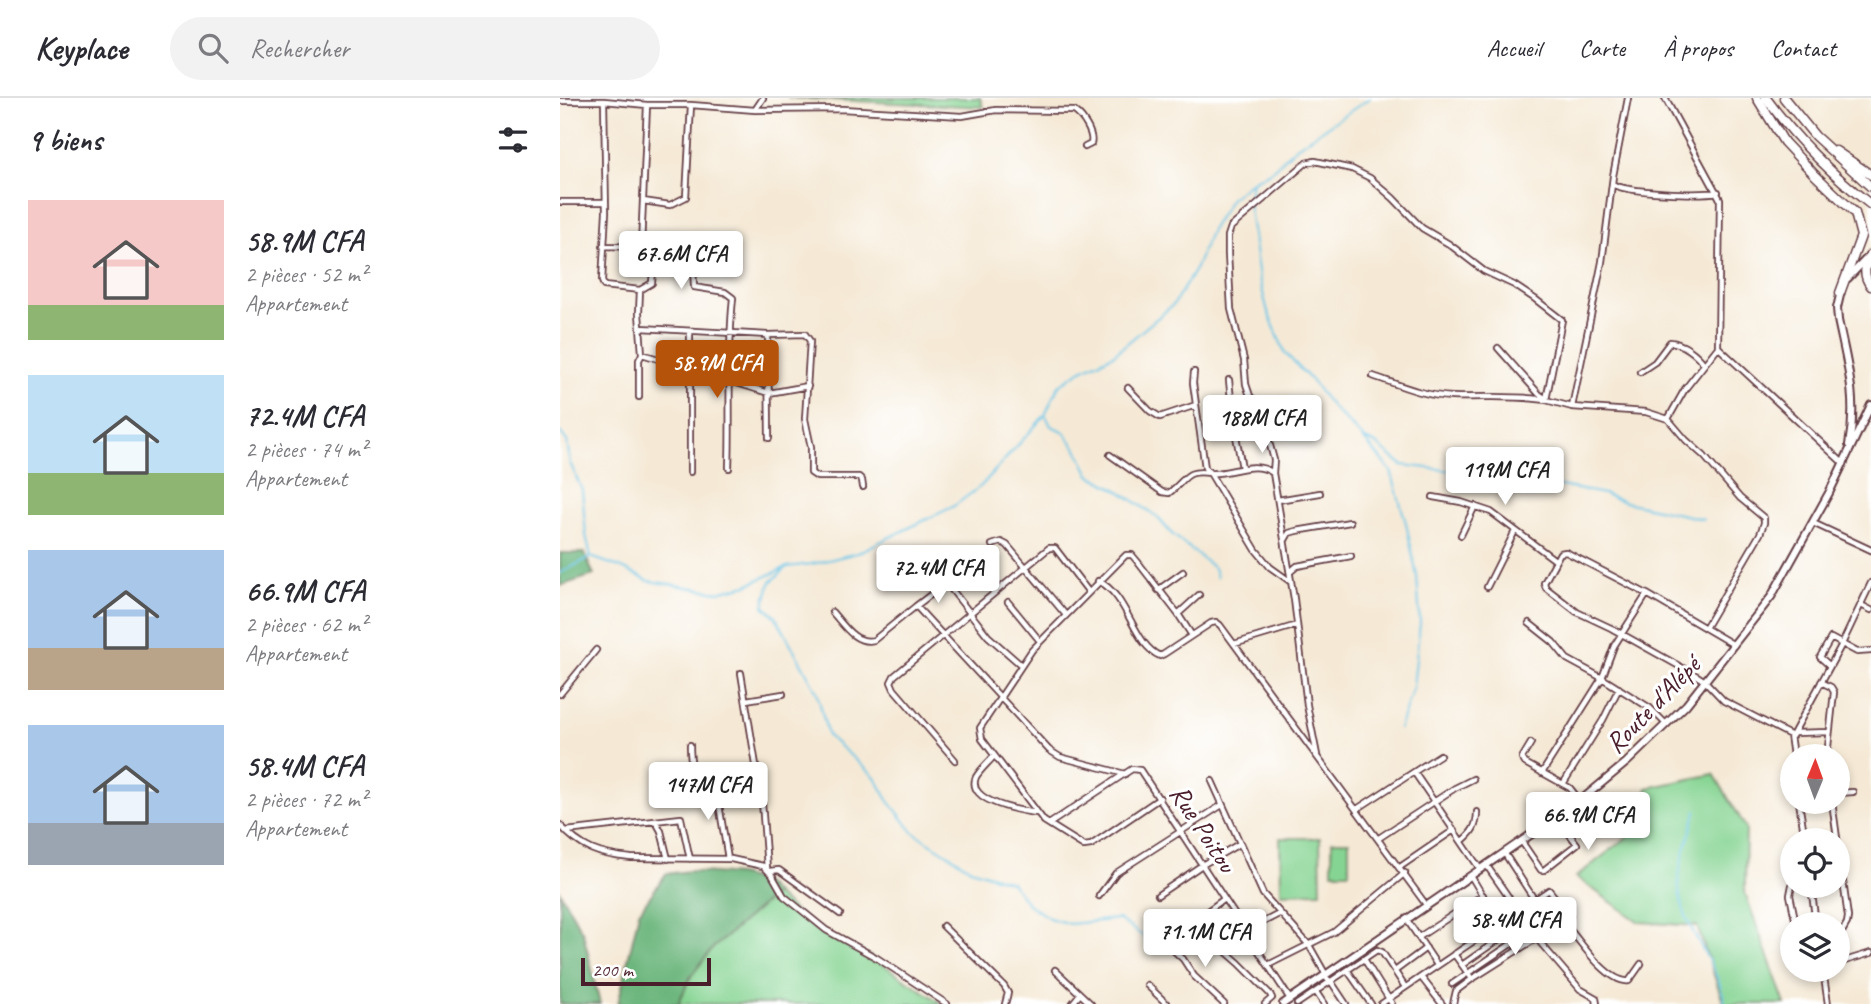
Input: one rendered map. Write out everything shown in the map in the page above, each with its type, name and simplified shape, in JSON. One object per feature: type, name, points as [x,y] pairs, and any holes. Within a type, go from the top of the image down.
[{"type":"highway","points":[[1757,98],[1784,142],[1815,175],[1847,203],[1859,223],[1861,236],[1840,293]]},
{"type":"highway","points":[[1766,98],[1815,158],[1871,205]]},
{"type":"highway","points":[[1784,98],[1815,136],[1871,187]]},
{"type":"highway","points":[[1815,136],[1871,175]]},
{"type":"highway","points":[[1871,254],[1866,262],[1865,275],[1871,286]]},
{"type":"highway","points":[[1871,264],[1871,279]]},
{"type":"main road","points":[[1840,293],[1848,276],[1871,254]]},
{"type":"main road","name":"Route d'Alépé","points":[[1840,293],[1838,320],[1853,392],[1854,410],[1850,445],[1844,464]]},
{"type":"main road","name":"Route d'Alépé","points":[[1283,1004],[1580,802],[1667,725],[1735,646],[1771,597],[1844,464],[1871,405]]},
{"type":"street","points":[[755,110],[763,98]]},
{"type":"street","points":[[1572,407],[1602,262],[1612,184],[1628,98]]},
{"type":"street","points":[[1665,98],[1718,192],[1722,207],[1718,347],[1685,389],[1668,419]]},
{"type":"street","points":[[560,102],[604,101],[646,106],[691,105],[755,110],[842,109],[953,116],[996,110],[1074,111],[1081,116],[1092,138],[1091,144],[1085,147]]},
{"type":"street","points":[[604,101],[605,202],[602,284],[630,291],[640,290],[652,283],[655,244]]},
{"type":"street","points":[[643,201],[670,205],[677,204],[686,197],[691,105]]},
{"type":"street","points":[[641,247],[646,106]]},
{"type":"street","points":[[1317,755],[1307,705],[1292,583],[1273,473],[1274,460],[1259,405],[1250,396],[1246,384],[1244,360],[1231,309],[1228,236],[1231,227],[1306,163],[1315,161],[1352,169],[1370,178],[1422,228],[1449,244],[1484,271],[1514,285],[1562,320],[1546,400]]},
{"type":"street","points":[[1612,184],[1619,188],[1640,190],[1718,192]]},
{"type":"street","points":[[560,202],[605,202]]},
{"type":"street","points":[[603,246],[725,243]]},
{"type":"street","points":[[692,244],[692,284],[698,289],[730,294],[733,298],[729,468]]},
{"type":"street","points":[[639,397],[639,360],[642,354],[640,290]]},
{"type":"street","points":[[641,328],[768,335],[805,334],[810,346],[805,419],[810,438],[811,473],[817,477],[859,477],[863,487]]},
{"type":"street","points":[[690,331],[690,472]]},
{"type":"street","points":[[768,335],[769,438]]},
{"type":"street","points":[[1640,373],[1656,362],[1670,342],[1676,342],[1691,351],[1704,364]]},
{"type":"street","points":[[1718,347],[1844,464]]},
{"type":"street","points":[[1498,348],[1546,400]]},
{"type":"street","points":[[642,354],[769,393],[808,386]]},
{"type":"street","points":[[1194,372],[1193,383],[1205,468],[1256,550],[1269,567],[1292,583]]},
{"type":"street","points":[[1373,376],[1422,393],[1452,397],[1521,397],[1572,407],[1646,412],[1668,419],[1740,498],[1765,520],[1760,534],[1705,628]]},
{"type":"street","points":[[1229,380],[1242,468]]},
{"type":"street","points":[[1128,388],[1150,411],[1160,417],[1196,405]]},
{"type":"street","points":[[1110,454],[1162,492],[1169,493],[1188,473],[1196,470],[1224,474],[1242,468],[1258,468],[1268,469],[1273,473]]},
{"type":"street","points":[[1278,500],[1320,493]]},
{"type":"street","points":[[1433,497],[1491,512],[1555,560]]},
{"type":"street","points":[[1461,535],[1475,506]]},
{"type":"street","points":[[1285,540],[1289,533],[1296,531],[1350,522]]},
{"type":"street","points":[[1813,523],[1871,550]]},
{"type":"street","points":[[1487,587],[1515,531]]},
{"type":"street","points":[[992,545],[1001,542],[1007,545],[1065,614]]},
{"type":"street","points":[[955,760],[894,689],[891,682],[894,676],[1052,547],[1088,591]]},
{"type":"street","points":[[1735,646],[1647,594],[1571,554],[1560,553],[1544,583],[1546,588],[1577,612],[1705,681],[1724,701],[1792,734],[1829,733]]},
{"type":"street","points":[[1160,798],[1091,845],[1084,846],[1038,814],[982,739],[980,728],[1040,640],[1121,559],[1132,555],[1191,634]]},
{"type":"street","points":[[1290,573],[1297,566],[1351,556]]},
{"type":"street","points":[[937,571],[988,636],[1021,665]]},
{"type":"street","points":[[1158,590],[1183,572]]},
{"type":"street","points":[[1098,581],[1120,601],[1146,644],[1156,655],[1164,654],[1191,634],[1216,622],[1427,906]]},
{"type":"street","points":[[832,612],[857,639],[868,642],[946,583]]},
{"type":"street","points":[[1792,744],[1792,734],[1842,644],[1871,583]]},
{"type":"street","points":[[1542,773],[1602,678],[1611,654],[1647,594]]},
{"type":"street","points":[[1178,614],[1199,595]]},
{"type":"street","points":[[1008,602],[1040,640]]},
{"type":"street","points":[[1861,605],[1871,610]]},
{"type":"street","points":[[916,606],[1049,750],[1060,757],[1125,774]]},
{"type":"street","points":[[1529,623],[1553,642],[1567,659],[1650,708],[1667,725]]},
{"type":"street","points":[[1234,644],[1297,624]]},
{"type":"street","points":[[1830,666],[1820,657],[1829,639],[1832,638],[1857,652],[1871,651]]},
{"type":"street","points":[[560,694],[596,650]]},
{"type":"street","points":[[741,673],[757,773],[768,870],[784,896],[826,930],[877,958],[947,1004]]},
{"type":"street","points":[[1821,682],[1831,687],[1834,692],[1828,744]]},
{"type":"street","points":[[1563,784],[1603,720],[1619,688]]},
{"type":"street","points":[[746,699],[783,694]]},
{"type":"street","points":[[1531,743],[1522,758],[1525,763],[1572,789],[1580,802]]},
{"type":"street","points":[[690,745],[694,770],[707,780],[757,773]]},
{"type":"street","points":[[1357,809],[1440,755]]},
{"type":"street","points":[[995,756],[977,776],[975,784],[978,792],[1004,808],[1038,814]]},
{"type":"street","name":"Rue Poitou","points":[[1125,774],[1132,769],[1140,769],[1290,999]]},
{"type":"street","points":[[1414,772],[1462,841],[1526,921],[1531,931],[1580,989],[1596,998],[1597,1004]]},
{"type":"street","points":[[1049,824],[1125,774]]},
{"type":"street","points":[[1379,838],[1434,800],[1473,779]]},
{"type":"street","points":[[715,780],[728,859]]},
{"type":"street","points":[[1212,782],[1263,894],[1309,945],[1325,976],[1346,1004]]},
{"type":"street","points":[[1099,896],[1116,873],[1223,805]]},
{"type":"street","points":[[1573,807],[1593,829]]},
{"type":"street","points":[[1579,814],[1588,807],[1605,825]]},
{"type":"street","points":[[1462,841],[1477,823],[1477,812]]},
{"type":"street","points":[[565,831],[681,818],[690,859]]},
{"type":"street","points":[[1522,842],[1541,870],[1544,870],[1577,844],[1557,818]]},
{"type":"street","points":[[656,822],[662,831],[668,859]]},
{"type":"street","points":[[560,825],[580,845],[624,858],[728,859],[768,870],[779,870],[840,914]]},
{"type":"street","points":[[1400,867],[1454,830]]},
{"type":"street","points":[[1158,895],[1239,844]]},
{"type":"street","points":[[1505,854],[1534,899]]},
{"type":"street","points":[[1268,965],[1335,932],[1405,873]]},
{"type":"street","points":[[1471,877],[1499,923]]},
{"type":"street","points":[[1381,1004],[1549,890],[1570,916],[1564,923],[1472,979],[1456,991],[1452,1004]]},
{"type":"street","points":[[1419,937],[1483,895]]},
{"type":"street","points":[[1224,899],[1192,922],[1170,947],[1183,959],[1194,976],[1224,1004]]},
{"type":"street","points":[[1462,965],[1558,899]]},
{"type":"street","points":[[1452,985],[1564,908]]},
{"type":"street","points":[[1246,931],[1279,914]]},
{"type":"street","points":[[1407,920],[1437,965]]},
{"type":"street","points":[[1192,922],[1239,962],[1270,994],[1272,998],[1265,1004]]},
{"type":"street","points":[[1564,923],[1602,967],[1619,981],[1629,981],[1641,964]]},
{"type":"street","points":[[943,926],[1004,986],[1009,993],[1005,1004]]},
{"type":"street","points":[[1395,971],[1426,948]]},
{"type":"street","points":[[1299,1004],[1376,950],[1381,951],[1405,987]]},
{"type":"street","points":[[1850,959],[1871,953]]},
{"type":"street","points":[[1454,954],[1472,979]]},
{"type":"street","points":[[1364,959],[1392,1004]]},
{"type":"street","points":[[1055,970],[1091,1004]]},
{"type":"street","points":[[1348,971],[1371,1004]]},
{"type":"street","points":[[1421,976],[1442,1004]]},
{"type":"street","points":[[1825,982],[1828,1004]]},
{"type":"street","points":[[1147,985],[1167,1004]]},
{"type":"street","points":[[1316,992],[1324,1004]]},
{"type":"street","points":[[1072,1004],[1081,994]]},
{"type":"green space","points":[[788,98],[980,98],[983,107]]},
{"type":"green space","points":[[560,553],[584,553],[594,575],[560,586]]},
{"type":"green space","points":[[1714,774],[1746,828],[1745,893],[1785,1004],[1724,1004],[1697,926],[1639,922],[1576,877],[1640,827],[1647,788]]},
{"type":"green space","points":[[1280,838],[1320,838],[1321,892],[1281,893]]},
{"type":"green space","points":[[1332,841],[1349,841],[1349,872],[1332,872]]},
{"type":"green space","points":[[690,871],[739,875],[763,882],[775,894],[713,948],[691,976],[678,1004],[618,1004],[639,912],[666,874]]},
{"type":"green space","points":[[560,892],[583,933],[600,1004],[560,1004]]},
{"type":"green space","points":[[775,894],[816,930],[870,956],[943,1004],[678,1004],[691,976],[713,948]]},
{"type":"waterway","points":[[560,573],[591,557],[649,581],[718,592],[747,585],[787,567],[857,553],[954,506],[981,486],[1045,415],[1059,385],[1113,355],[1174,304],[1196,268],[1210,232],[1231,198],[1252,181],[1270,172],[1295,148],[1370,98]]},
{"type":"waterway","points":[[1252,181],[1248,202],[1259,278],[1268,312],[1285,353],[1391,471],[1406,523],[1417,576],[1420,623],[1413,687],[1399,729]]},
{"type":"waterway","points":[[1046,416],[1051,426],[1063,431],[1078,451],[1090,475],[1157,517],[1172,534],[1214,568],[1217,578]]},
{"type":"waterway","points":[[560,432],[567,441],[570,463],[582,490],[591,557]]},
{"type":"waterway","points":[[1365,439],[1376,444],[1402,465],[1523,479],[1604,494],[1625,502],[1703,519]]},
{"type":"waterway","points":[[785,569],[770,583],[764,606],[776,617],[817,692],[828,736],[875,777],[888,800],[913,832],[971,869],[1011,882],[1028,904],[1049,918],[1070,924],[1118,919],[1159,947]]},
{"type":"waterway","points":[[1696,811],[1682,861],[1679,890],[1687,919],[1716,974],[1725,1004]]}]
